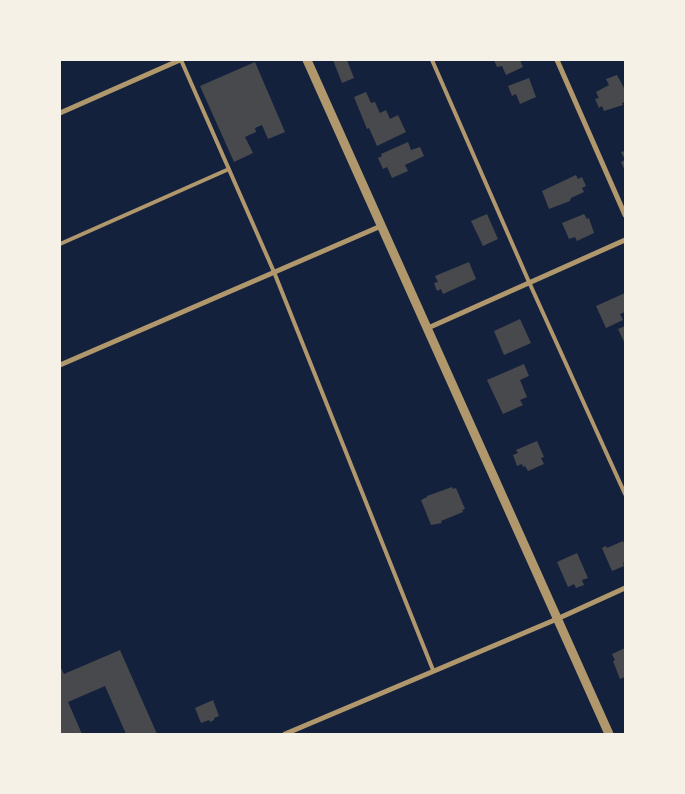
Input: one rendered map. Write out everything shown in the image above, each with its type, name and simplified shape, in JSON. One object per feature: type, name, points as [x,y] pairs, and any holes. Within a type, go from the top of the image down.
[{"type":"street","points":[[60,113],[181,60]]},
{"type":"street","points":[[307,60],[609,734]]},
{"type":"street","points":[[557,60],[625,215]]},
{"type":"street","points":[[60,365],[381,226]]},
{"type":"street","points":[[428,328],[625,240]]},
{"type":"street","points":[[285,734],[557,619],[625,588]]},
{"type":"lane","points":[[181,60],[274,272],[433,670]]},
{"type":"lane","points":[[432,60],[625,494]]},
{"type":"lane","points":[[60,244],[229,169]]},
{"type":"building","points":[[333,60],[347,60],[354,78],[342,83]]},
{"type":"building","points":[[494,60],[520,60],[523,67],[506,75],[502,66],[497,67]]},
{"type":"building","points":[[255,62],[285,132],[268,139],[262,125],[255,128],[256,132],[245,137],[253,153],[234,162],[200,86]]},
{"type":"building","points":[[617,75],[625,90],[625,102],[622,103],[623,105],[604,111],[602,106],[599,108],[595,99],[599,98],[596,92],[609,85],[606,79]]},
{"type":"building","points":[[529,78],[536,97],[520,104],[516,94],[512,96],[508,86]]},
{"type":"building","points":[[366,92],[371,103],[375,102],[380,113],[386,110],[390,119],[398,115],[406,132],[377,146],[369,128],[367,129],[354,97]]},
{"type":"building","points":[[408,142],[411,150],[420,147],[424,156],[405,165],[408,171],[392,178],[387,167],[383,169],[378,158],[382,156],[381,154]]},
{"type":"building","points":[[625,151],[625,160],[621,152]]},
{"type":"building","points":[[625,160],[625,171],[621,162]]},
{"type":"building","points":[[576,175],[578,179],[582,177],[586,186],[582,188],[584,192],[571,198],[570,201],[549,209],[542,191]]},
{"type":"building","points":[[487,214],[498,239],[483,246],[471,221]]},
{"type":"building","points":[[584,214],[587,219],[589,218],[594,233],[577,241],[575,237],[569,239],[562,223]]},
{"type":"building","points":[[469,262],[476,279],[443,294],[441,289],[437,291],[434,283],[438,282],[435,276]]},
{"type":"building","points":[[625,293],[625,312],[620,314],[623,320],[606,328],[596,306]]},
{"type":"building","points":[[520,319],[531,343],[504,355],[494,331]]},
{"type":"building","points":[[625,326],[625,344],[618,329]]},
{"type":"building","points":[[524,364],[529,376],[520,380],[527,397],[520,400],[523,405],[503,414],[487,380]]},
{"type":"building","points":[[537,441],[544,457],[541,458],[544,464],[528,471],[522,464],[517,466],[513,455],[518,453],[516,450]]},
{"type":"building","points":[[452,487],[453,489],[456,488],[465,509],[462,510],[463,512],[441,521],[442,523],[431,525],[421,500]]},
{"type":"building","points":[[623,541],[625,545],[624,566],[612,571],[602,548],[606,546],[607,548]]},
{"type":"building","points":[[577,553],[588,578],[582,580],[584,585],[576,588],[574,584],[568,587],[557,562]]},
{"type":"building","points":[[625,648],[625,677],[620,679],[612,654]]},
{"type":"building","points":[[120,650],[157,734],[126,734],[105,686],[68,702],[82,734],[60,734],[60,668],[64,674]]},
{"type":"building","points":[[213,700],[219,716],[210,722],[209,720],[201,723],[195,708]]}]
